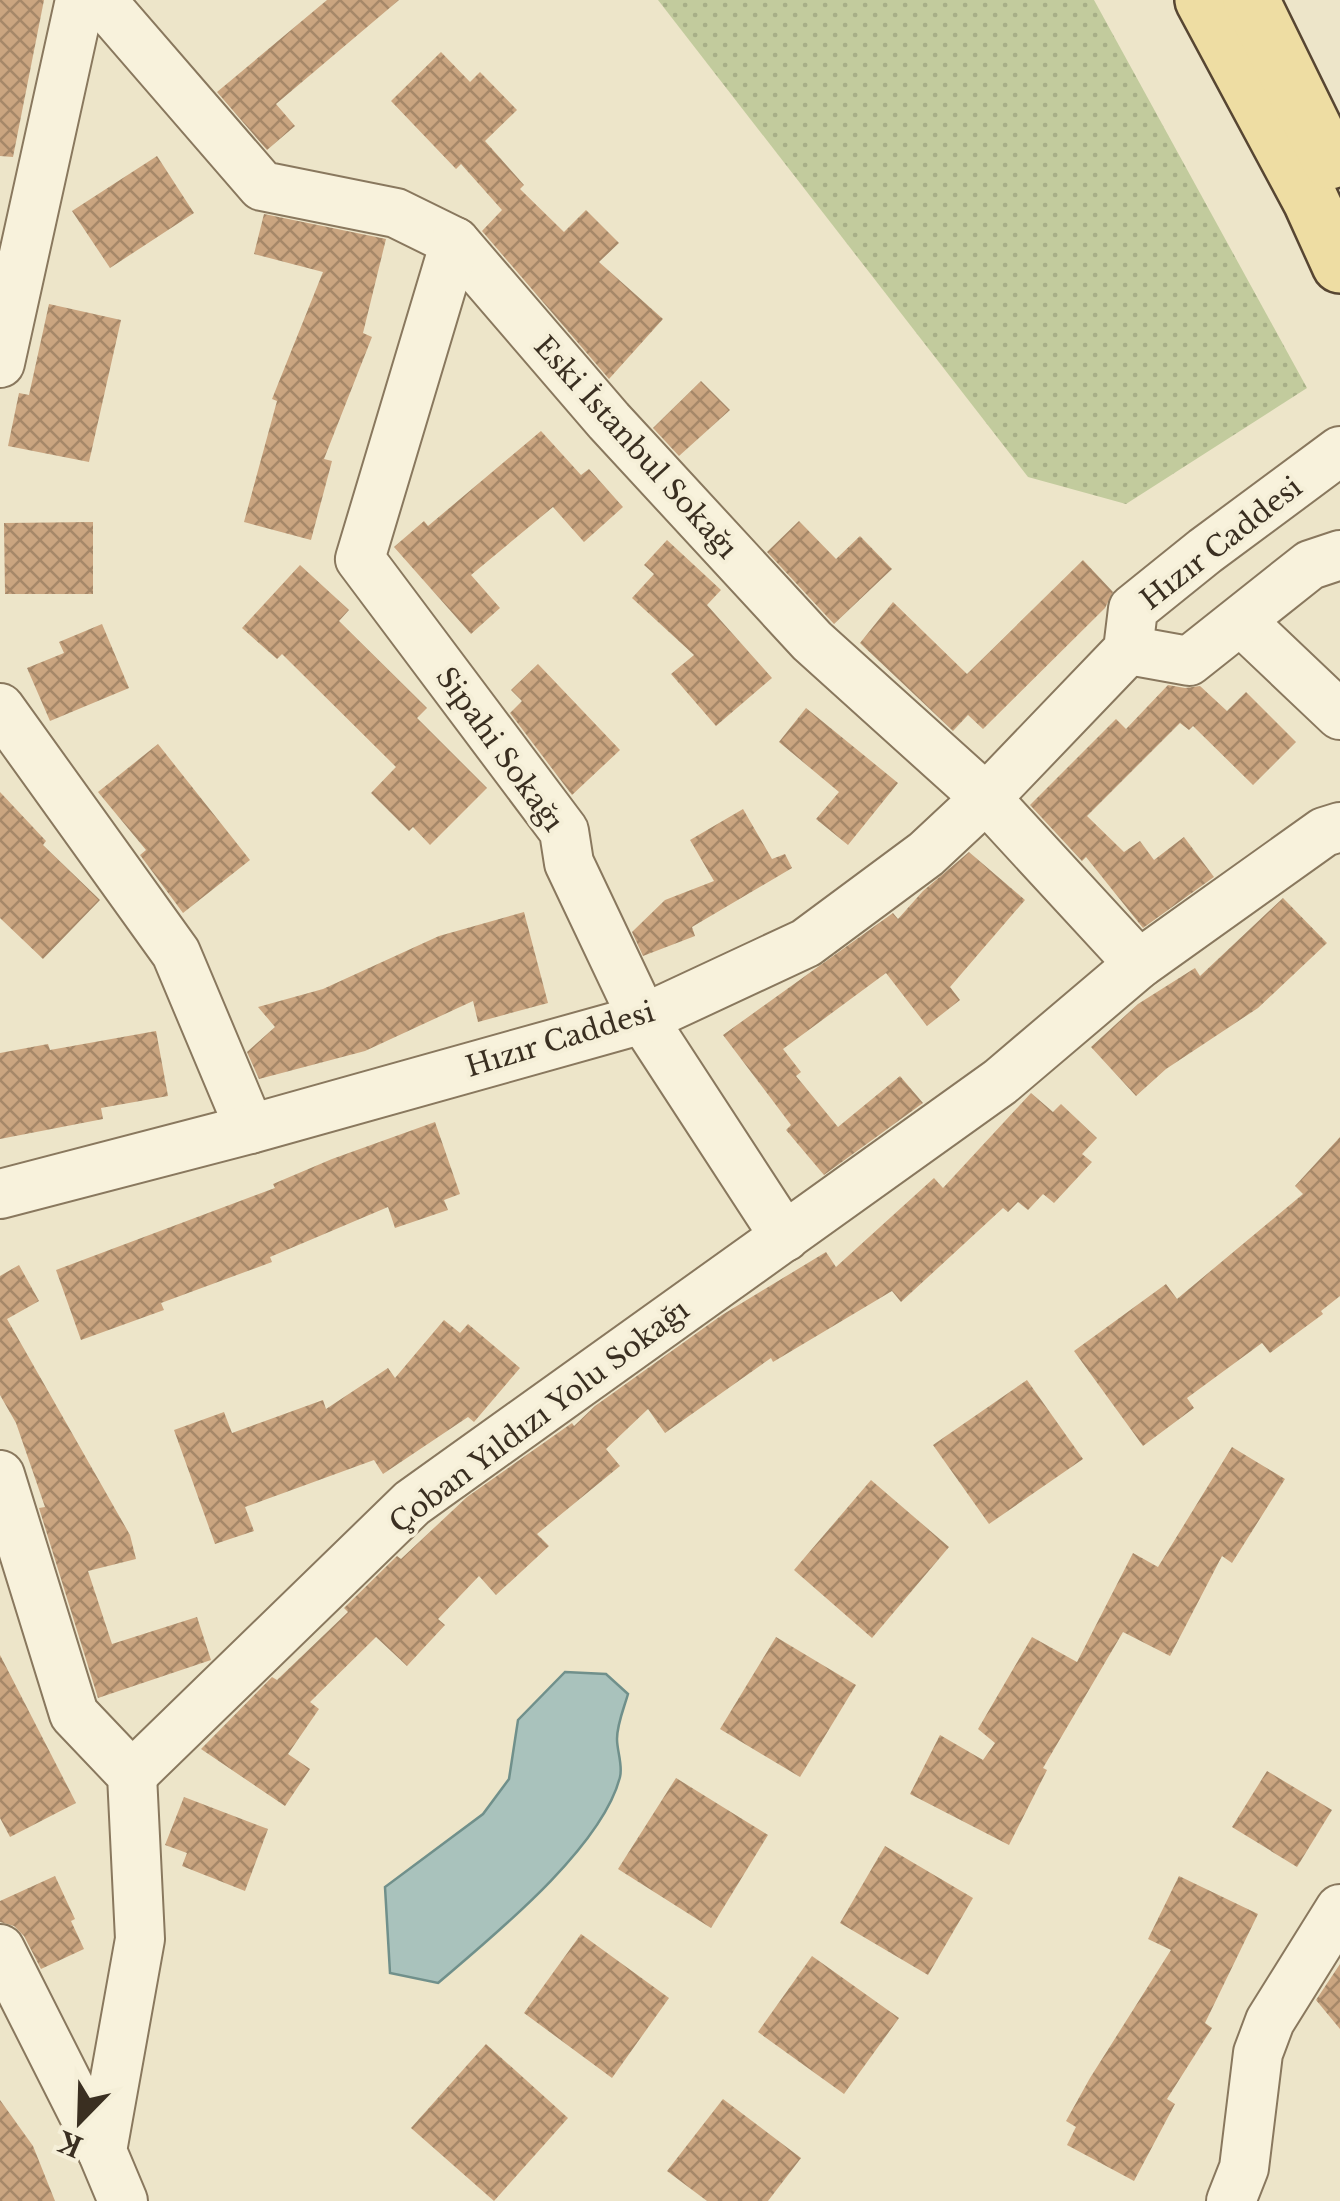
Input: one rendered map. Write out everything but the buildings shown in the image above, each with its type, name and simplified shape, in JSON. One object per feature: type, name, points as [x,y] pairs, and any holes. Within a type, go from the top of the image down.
[{"type":"main road","points":[[1203,0],[1311,201],[1340,266]]},
{"type":"main road","points":[[1252,0],[1340,181]]},
{"type":"street","points":[[0,363],[80,0]]},
{"type":"street","name":"Eski İstanbul Sokağı","points":[[100,0],[262,186],[396,213],[456,242],[609,421],[812,641],[986,798],[1140,964]]},
{"type":"street","name":"Sipahi Sokağı","points":[[456,242],[360,559],[564,831],[569,864],[642,1019],[784,1237]]},
{"type":"street","name":"Hızır Caddesi","points":[[0,1194],[250,1129],[642,1019],[806,942],[926,854],[986,798],[1128,650],[1133,610],[1204,551],[1340,451]]},
{"type":"street","name":"Hızır Caddesi","points":[[1128,650],[1189,661],[1310,565],[1340,555]]},
{"type":"street","points":[[1242,620],[1340,715]]},
{"type":"street","points":[[0,708],[176,953],[250,1129]]},
{"type":"street","points":[[1140,964],[1324,832],[1340,828]]},
{"type":"street","name":"Çoban Yıldızı Yolu Sokağı","points":[[132,1775],[412,1502],[1000,1082],[1140,964]]},
{"type":"street","points":[[0,1475],[74,1714],[132,1775],[140,1939],[102,2151]]},
{"type":"street","points":[[1230,2201],[1244,2168],[1258,2053],[1270,2021],[1340,1909]]},
{"type":"street","points":[[0,1949],[102,2151],[122,2201]]},
{"type":"green space","points":[[658,0],[1094,0],[1307,388],[1126,504],[1028,477]]},
{"type":"water","points":[[565,1672],[606,1674],[628,1694],[617,1733],[620,1777],[609,1804],[592,1833],[543,1889],[438,1983],[390,1973],[385,1887],[483,1814],[509,1779],[518,1720]]}]
